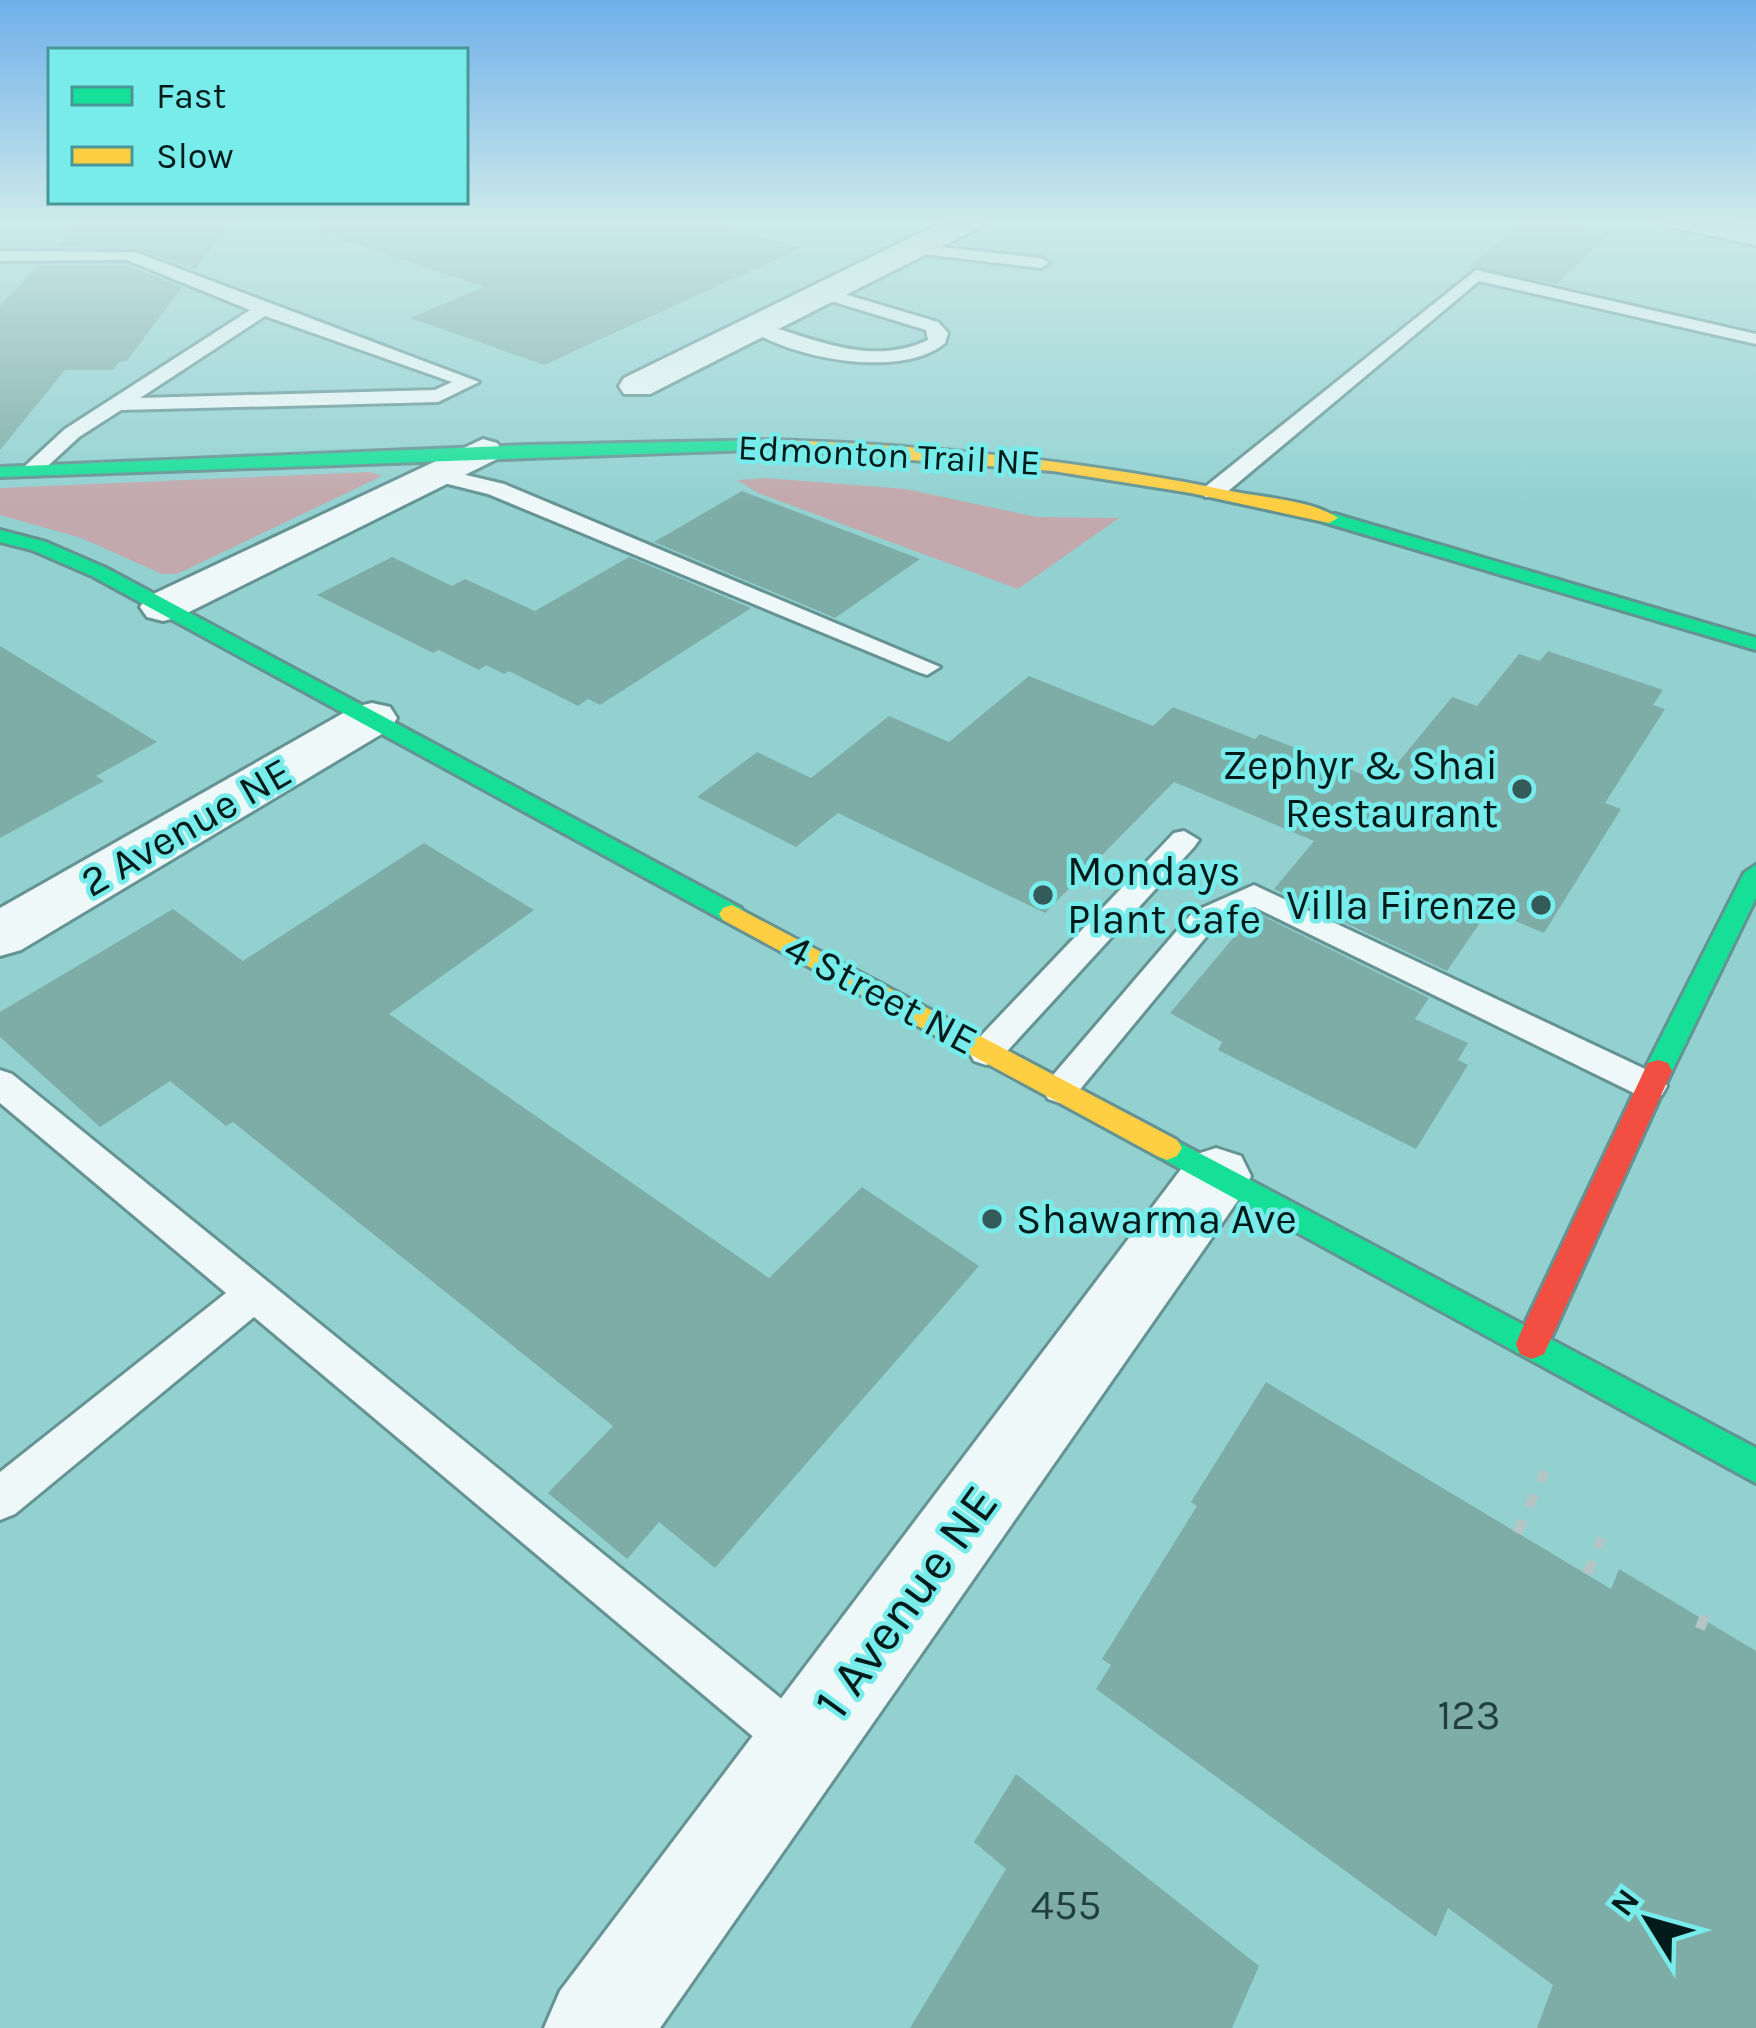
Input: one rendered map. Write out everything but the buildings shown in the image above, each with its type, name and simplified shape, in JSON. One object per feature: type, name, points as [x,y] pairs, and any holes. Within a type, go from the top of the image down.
[{"type":"main road","name":"Edmonton Trail NE","points":[[0,472],[687,445],[879,448],[1106,471],[1214,492],[1508,567],[1756,644]]},
{"type":"main road","name":"4 Street NE","points":[[0,536],[59,555],[163,607],[1756,1466]]},
{"type":"main road","points":[[1532,1344],[1650,1086],[1756,873]]},
{"type":"street","points":[[637,386],[782,314]]},
{"type":"street","points":[[163,607],[483,451]]},
{"type":"street","name":"2 Avenue NE","points":[[7,922],[372,718]]},
{"type":"street","name":"1 Avenue NE","points":[[597,2028],[1216,1176]]},
{"type":"lane","points":[[31,471],[72,433],[256,314]]},
{"type":"lane","points":[[116,404],[438,396],[469,382],[276,314]]},
{"type":"lane","points":[[754,327],[866,358],[921,353],[937,343],[939,333],[932,326],[892,314]]},
{"type":"lane","points":[[1214,492],[1429,314]]},
{"type":"lane","points":[[1645,314],[1756,339]]},
{"type":"lane","points":[[436,474],[496,489],[927,667]]},
{"type":"lane","points":[[986,1052],[1184,840]]},
{"type":"lane","points":[[1060,1090],[1204,919],[1254,895],[1650,1086]]},
{"type":"lane","points":[[0,1082],[802,1747]]},
{"type":"lane","points":[[0,1499],[252,1295]]},
{"type":"path","points":[[1517,1533],[1545,1471]]},
{"type":"path","points":[[1587,1574],[1602,1538]]},
{"type":"path","points":[[1700,1629],[1709,1603]]},
{"type":"shaded area","points":[[370,472],[382,476],[177,574],[162,574],[81,538],[0,515],[0,488]]},
{"type":"shaded area","points":[[737,480],[906,489],[1036,517],[1119,518],[1018,589],[758,493]]},
{"type":"traffic: fast","points":[[0,472],[774,445]]},
{"type":"traffic: fast","points":[[1329,518],[1756,644]]},
{"type":"traffic: fast","points":[[0,536],[39,546],[99,572],[732,914]]},
{"type":"traffic: fast","points":[[1658,1071],[1756,873]]},
{"type":"traffic: fast","points":[[1167,1148],[1756,1466]]},
{"type":"traffic: slow","points":[[774,445],[1053,466],[1191,488],[1329,518]]},
{"type":"traffic: slow","points":[[732,914],[1167,1148]]},
{"type":"traffic: jam","points":[[1532,1344],[1658,1071]]},
{"type":"place","name":"Zephyr & Shai Restaurant","points":[[1522,789]]},
{"type":"place","name":"Mondays Plant Cafe","points":[[1043,895]]},
{"type":"place","name":"Villa Firenze","points":[[1541,905]]},
{"type":"place","name":"Shawarma Ave","points":[[992,1219]]}]
